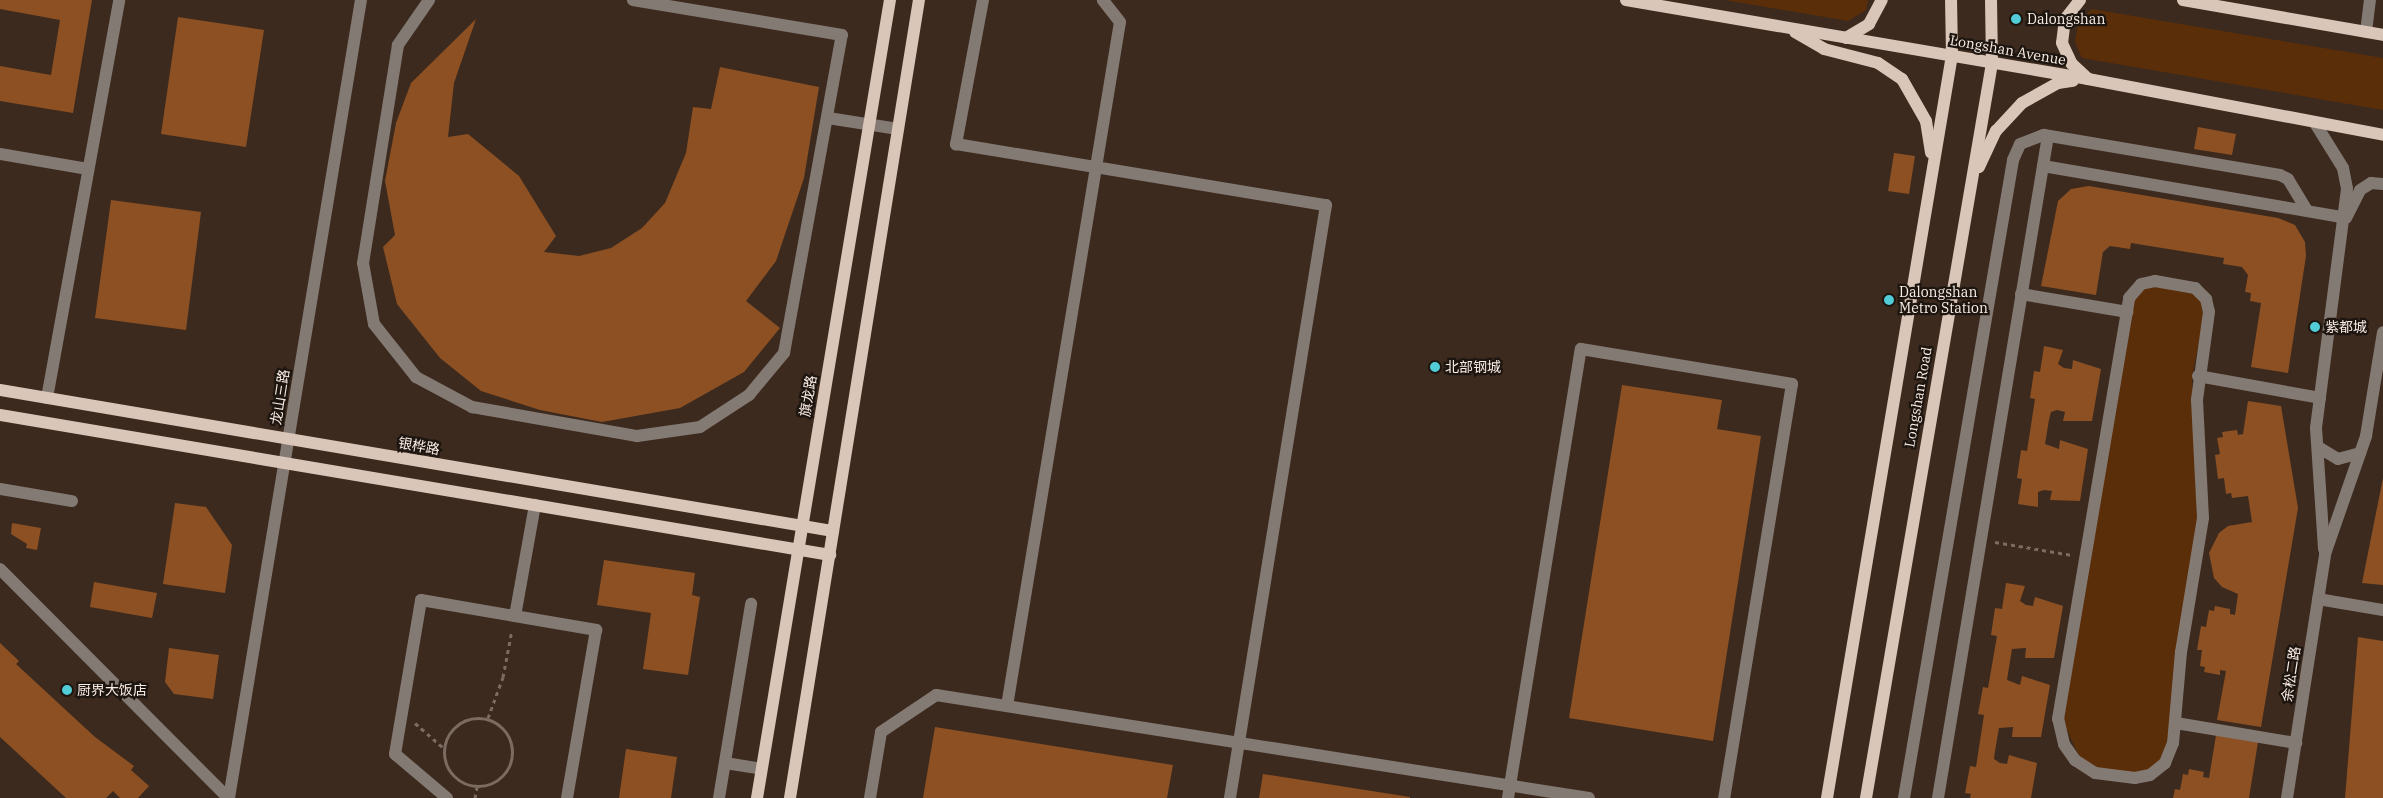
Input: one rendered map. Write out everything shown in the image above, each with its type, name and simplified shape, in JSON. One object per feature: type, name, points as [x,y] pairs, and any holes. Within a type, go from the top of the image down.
[{"type":"main road","name":"旗龙路","points":[[757,798],[890,0]]},
{"type":"main road","points":[[790,798],[919,0]]},
{"type":"main road","name":"Longshan Avenue","points":[[1626,0],[2088,79],[2383,135]]},
{"type":"main road","points":[[1846,38],[1869,24],[1882,0]]},
{"type":"main road","name":"Longshan Road","points":[[1827,798],[1952,55],[1951,0]]},
{"type":"main road","name":"Longshan Road","points":[[1866,798],[1992,63],[1991,0]]},
{"type":"main road","points":[[2080,0],[2065,19],[2062,43],[2072,64],[2088,79]]},
{"type":"main road","points":[[2183,0],[2383,34]]},
{"type":"main road","points":[[1788,28],[1824,49],[1878,63],[1902,79],[1926,121],[1932,174]]},
{"type":"main road","points":[[1969,194],[1988,144],[2006,118],[2038,91],[2058,83],[2088,79]]},
{"type":"main road","name":"银桦路","points":[[0,390],[801,525],[833,532]]},
{"type":"main road","points":[[0,415],[830,555]]},
{"type":"street","points":[[48,398],[119,0]]},
{"type":"street","name":"龙山三路","points":[[229,798],[360,0]]},
{"type":"street","points":[[430,0],[398,45],[363,263],[374,324],[416,377],[472,407],[637,436],[700,427],[749,395],[784,353],[842,35],[633,0]]},
{"type":"street","points":[[982,0],[956,144],[1326,205],[1230,798]]},
{"type":"street","points":[[1007,706],[1120,22],[1103,0]]},
{"type":"street","points":[[2366,32],[2370,0]]},
{"type":"street","points":[[828,118],[898,129]]},
{"type":"street","points":[[2316,123],[2342,168],[2348,189],[2346,218],[2320,398],[2318,447],[2325,554]]},
{"type":"street","points":[[1904,798],[2013,160],[2027,140],[2048,136],[2280,175],[2288,179],[2307,211]]},
{"type":"street","points":[[1938,798],[2048,136]]},
{"type":"street","points":[[0,154],[88,169]]},
{"type":"street","points":[[2043,166],[2346,218]]},
{"type":"street","points":[[2346,218],[2360,190],[2371,183],[2383,184]]},
{"type":"street","points":[[2155,281],[2195,288],[2206,299],[2209,312],[2198,376],[2203,518],[2181,652],[2176,723],[2165,763],[2150,775],[2135,778],[2095,774],[2075,760],[2064,744],[2058,719],[2129,298],[2141,284],[2155,281]]},
{"type":"street","points":[[2021,294],[2127,312]]},
{"type":"street","points":[[2325,554],[2360,453],[2383,332]]},
{"type":"street","points":[[1509,792],[1581,349],[1792,384],[1724,798]]},
{"type":"street","points":[[2198,376],[2320,398]]},
{"type":"street","points":[[2318,447],[2338,459],[2360,453]]},
{"type":"street","points":[[0,489],[72,501]]},
{"type":"street","points":[[515,616],[535,506]]},
{"type":"street","name":"余松二路","points":[[2287,798],[2325,554]]},
{"type":"street","points":[[0,569],[229,798]]},
{"type":"street","points":[[2318,599],[2383,610]]},
{"type":"street","points":[[447,798],[395,754],[421,600],[596,630],[567,798]]},
{"type":"street","points":[[719,798],[751,604]]},
{"type":"street","points":[[870,798],[881,732],[936,695],[1239,744],[1509,792],[1589,798]]},
{"type":"street","points":[[2176,723],[2296,743]]},
{"type":"street","points":[[725,764],[762,769]]},
{"type":"path","points":[[1981,540],[2085,557]]},
{"type":"path","points":[[488,718],[503,677],[515,616]]},
{"type":"path","points":[[402,710],[429,738],[443,747]]},
{"type":"path","points":[[468,718],[488,718],[504,729],[512,747],[509,767],[496,782],[477,787],[458,782],[445,766],[443,747],[451,729],[468,718]]},
{"type":"path","points":[[475,798],[477,787]]},
{"type":"shaded area","points":[[1725,0],[1868,0],[1866,10],[1848,21]]},
{"type":"shaded area","points":[[2092,9],[2383,58],[2383,110],[2082,58],[2075,42],[2078,23]]},
{"type":"shaded area","points":[[2154,286],[2192,292],[2202,301],[2205,313],[2192,376],[2197,518],[2172,721],[2163,758],[2151,769],[2136,773],[2099,769],[2080,758],[2062,719],[2134,300],[2143,288]]},
{"type":"building","points":[[0,0],[92,0],[73,113],[0,101],[0,66],[51,75],[60,20],[0,9]]},
{"type":"building","points":[[178,17],[264,30],[246,147],[161,134]]},
{"type":"building","points":[[476,19],[454,83],[448,137],[468,134],[519,176],[556,236],[544,252],[579,256],[611,248],[642,228],[665,203],[686,153],[693,107],[711,109],[720,67],[819,87],[804,178],[776,261],[746,301],[780,328],[744,372],[680,408],[602,422],[540,410],[481,391],[440,358],[397,304],[383,247],[395,235],[385,181],[396,123],[411,83]]},
{"type":"building","points":[[2198,127],[2236,134],[2232,155],[2194,149]]},
{"type":"building","points":[[1894,153],[1915,156],[1909,194],[1888,191]]},
{"type":"building","points":[[2089,186],[2278,218],[2295,225],[2305,242],[2306,256],[2288,373],[2251,367],[2261,303],[2250,301],[2251,293],[2245,292],[2248,275],[2242,267],[2223,264],[2224,258],[2131,243],[2130,249],[2110,246],[2103,252],[2096,295],[2041,286],[2058,201],[2071,189]]},
{"type":"building","points":[[111,200],[201,212],[186,330],[95,318]]},
{"type":"building","points":[[2044,346],[2063,350],[2058,364],[2064,368],[2072,369],[2073,360],[2101,369],[2092,421],[2063,421],[2065,412],[2057,410],[2051,412],[2045,444],[2059,449],[2060,440],[2088,449],[2080,501],[2050,500],[2052,491],[2044,490],[2038,492],[2038,507],[2018,504],[2022,479],[2017,478],[2021,450],[2027,451],[2035,399],[2030,398],[2034,371],[2040,372]]},
{"type":"building","points":[[1622,385],[1722,400],[1717,429],[1761,436],[1713,741],[1569,718]]},
{"type":"building","points":[[2248,401],[2281,406],[2298,508],[2261,727],[2217,720],[2226,671],[2220,670],[2220,675],[2204,672],[2205,667],[2200,666],[2202,650],[2197,650],[2201,626],[2206,627],[2209,610],[2214,611],[2215,606],[2230,609],[2230,614],[2235,615],[2238,594],[2222,587],[2214,578],[2209,553],[2219,533],[2228,526],[2252,522],[2248,496],[2232,498],[2231,493],[2226,494],[2224,478],[2218,479],[2215,455],[2220,454],[2217,438],[2223,437],[2222,432],[2237,430],[2238,435],[2243,434]]},
{"type":"building","points":[[2383,478],[2383,585],[2362,583]]},
{"type":"building","points":[[175,503],[206,507],[232,545],[225,593],[163,584]]},
{"type":"building","points":[[12,523],[41,528],[37,550],[26,548],[27,544],[11,534]]},
{"type":"building","points":[[604,560],[695,573],[692,595],[700,597],[688,675],[643,669],[651,613],[597,605]]},
{"type":"building","points":[[94,582],[157,593],[152,618],[90,607]]},
{"type":"building","points":[[2006,583],[2025,586],[2020,601],[2026,605],[2033,606],[2035,597],[2063,606],[2054,658],[2025,658],[2026,648],[2012,649],[2007,680],[2020,685],[2022,676],[2050,685],[2041,737],[2012,737],[2013,727],[1999,728],[1995,751],[1994,759],[2000,763],[2007,764],[2009,755],[2037,763],[2031,798],[1970,798],[1971,794],[1965,793],[1970,766],[1976,767],[1984,715],[1978,714],[1983,687],[1988,688],[1997,636],[1991,635],[1995,608],[2002,609]]},
{"type":"building","points":[[2358,637],[2383,641],[2383,798],[2345,798]]},
{"type":"building","points":[[0,643],[19,661],[16,664],[95,737],[134,766],[131,770],[149,786],[138,798],[120,798],[113,791],[106,798],[66,798],[0,737]]},
{"type":"building","points":[[169,648],[219,655],[213,699],[174,694],[165,682]]},
{"type":"building","points":[[935,727],[1173,765],[1167,798],[923,798]]},
{"type":"building","points":[[2216,735],[2258,742],[2249,798],[2173,798],[2175,789],[2180,790],[2183,774],[2188,775],[2189,769],[2204,772],[2203,777],[2209,778]]},
{"type":"building","points":[[626,749],[677,757],[671,798],[619,798]]},
{"type":"building","points":[[1263,774],[1410,797],[1410,798],[1259,798]]},
{"type":"place","name":"Dalongshan","points":[[2016,19]]},
{"type":"place","name":"Dalongshan Metro Station","points":[[1889,300]]},
{"type":"place","name":"紫都城","points":[[2315,327]]},
{"type":"place","name":"北部钢城","points":[[1435,367]]},
{"type":"place","name":"厨界大饭店","points":[[67,690]]}]
